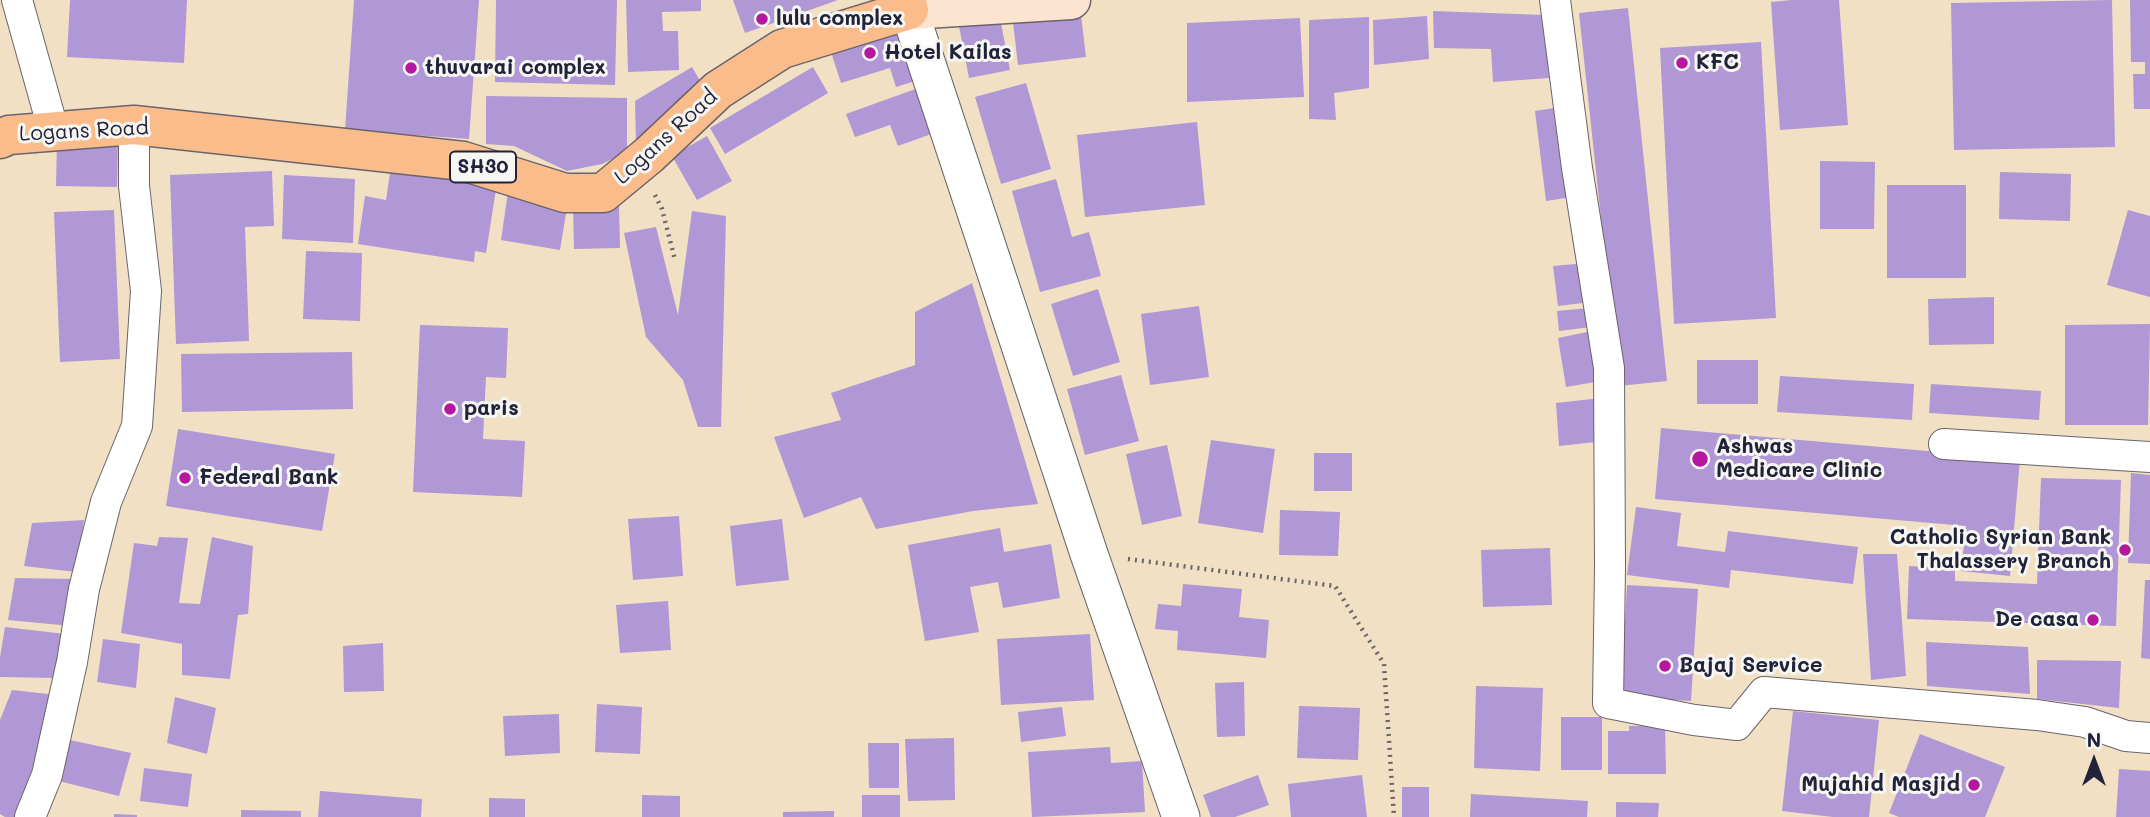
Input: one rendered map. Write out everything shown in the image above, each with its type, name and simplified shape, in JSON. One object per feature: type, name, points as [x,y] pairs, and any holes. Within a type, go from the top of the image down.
[{"type":"main road","name":"Logans Road","points":[[0,139],[9,135],[134,125],[463,161],[565,192],[603,192],[640,162],[718,90],[782,49],[907,5],[1072,0]]},
{"type":"street","points":[[17,0],[54,132]]},
{"type":"street","points":[[1555,0],[1577,168],[1609,368],[1608,703],[1695,720],[1737,725],[1764,692],[2037,715],[2085,722],[2126,736],[2150,738]]},
{"type":"street","points":[[907,5],[1089,554],[1181,817]]},
{"type":"street","points":[[30,817],[47,775],[72,662],[84,589],[106,502],[137,426],[146,290],[134,187],[134,125]]},
{"type":"street","points":[[1944,444],[2150,457]]},
{"type":"path","points":[[640,162],[662,209],[675,260]]},
{"type":"path","points":[[1089,554],[1335,586],[1384,664],[1394,817]]},
{"type":"building","points":[[70,0],[187,0],[184,63],[67,57]]},
{"type":"building","name":"thuvarai complex","points":[[354,0],[479,0],[469,139],[345,130]]},
{"type":"building","points":[[496,0],[617,0],[615,85],[495,82]]},
{"type":"building","points":[[626,0],[701,0],[701,11],[662,12],[663,31],[678,31],[679,70],[628,72]]},
{"type":"building","name":"lulu complex","points":[[733,0],[838,0],[745,33]]},
{"type":"building","points":[[1839,0],[1848,125],[1780,130],[1771,2]]},
{"type":"building","points":[[2112,0],[2115,147],[1954,150],[1951,3]]},
{"type":"building","points":[[2130,0],[2150,0],[2150,109],[2134,109],[2133,74],[2145,74],[2145,62],[2131,62]]},
{"type":"building","points":[[1628,8],[1667,381],[1619,386],[1579,13]]},
{"type":"building","points":[[1433,11],[1544,15],[1549,78],[1493,82],[1491,49],[1434,48]]},
{"type":"building","points":[[999,13],[1010,70],[969,78],[958,21]]},
{"type":"building","points":[[1081,15],[1086,57],[1018,65],[1013,22]]},
{"type":"building","points":[[1427,16],[1429,59],[1374,65],[1373,20]]},
{"type":"building","points":[[1369,17],[1369,88],[1334,93],[1336,120],[1309,119],[1309,20]]},
{"type":"building","points":[[1300,18],[1304,97],[1187,102],[1187,23]]},
{"type":"building","points":[[909,27],[925,78],[896,87],[890,68],[841,83],[831,52]]},
{"type":"building","points":[[1761,42],[1776,318],[1674,324],[1660,48]]},
{"type":"building","points":[[692,67],[706,91],[636,144],[635,101]]},
{"type":"building","points":[[813,67],[828,93],[725,154],[710,128]]},
{"type":"building","points":[[1026,83],[1051,169],[1001,184],[975,97]]},
{"type":"building","points":[[921,87],[937,132],[898,146],[890,125],[855,137],[846,114]]},
{"type":"building","points":[[486,96],[627,98],[627,152],[602,164],[567,171],[514,146],[486,144]]},
{"type":"building","points":[[1561,107],[1572,197],[1546,201],[1535,111]]},
{"type":"building","points":[[1197,122],[1205,205],[1085,217],[1077,135]]},
{"type":"building","points":[[707,136],[732,181],[697,200],[672,156]]},
{"type":"building","points":[[57,142],[118,142],[117,187],[56,186]]},
{"type":"building","points":[[1820,161],[1875,162],[1874,229],[1820,229]]},
{"type":"building","points":[[391,166],[497,183],[486,253],[475,251],[474,262],[358,244],[365,196],[386,200]]},
{"type":"building","points":[[272,171],[274,226],[245,227],[249,341],[176,344],[170,175]]},
{"type":"building","points":[[2000,172],[2071,174],[2070,221],[1999,219]]},
{"type":"building","points":[[284,175],[355,179],[353,243],[282,239]]},
{"type":"building","points":[[1056,179],[1072,237],[1089,232],[1101,276],[1040,292],[1012,191]]},
{"type":"building","points":[[1887,185],[1966,185],[1966,278],[1887,278]]},
{"type":"building","points":[[508,192],[568,201],[560,250],[501,240]]},
{"type":"building","points":[[619,206],[620,248],[574,249],[573,207]]},
{"type":"building","points":[[114,210],[120,359],[60,362],[54,212]]},
{"type":"building","points":[[2128,210],[2150,216],[2150,297],[2107,285]]},
{"type":"building","points":[[692,211],[726,216],[721,427],[698,427],[683,380],[646,337],[624,233],[656,227],[678,315]]},
{"type":"building","points":[[306,251],[362,253],[360,321],[303,319]]},
{"type":"building","points":[[1587,263],[1591,302],[1558,306],[1553,266]]},
{"type":"building","points":[[972,283],[1038,504],[973,511],[876,529],[861,497],[804,518],[774,437],[841,420],[831,393],[915,365],[915,312]]},
{"type":"building","points":[[1098,289],[1120,362],[1073,376],[1051,304]]},
{"type":"building","points":[[1994,297],[1994,344],[1929,345],[1928,299]]},
{"type":"building","points":[[1199,306],[1209,377],[1150,385],[1141,314]]},
{"type":"building","points":[[1589,308],[1591,327],[1559,331],[1557,311]]},
{"type":"building","points":[[2150,324],[2148,425],[2065,425],[2065,325]]},
{"type":"building","name":"paris","points":[[420,325],[508,328],[506,378],[486,377],[483,439],[525,441],[522,497],[413,492]]},
{"type":"building","points":[[1592,331],[1601,381],[1566,387],[1558,338]]},
{"type":"building","points":[[352,352],[353,409],[182,412],[181,354]]},
{"type":"building","points":[[1697,360],[1758,360],[1758,404],[1697,404]]},
{"type":"building","points":[[1121,375],[1139,441],[1085,455],[1067,389]]},
{"type":"building","points":[[1780,376],[1914,384],[1912,420],[1777,412]]},
{"type":"building","points":[[1931,384],[2041,391],[2039,420],[1929,413]]},
{"type":"building","points":[[1601,398],[1605,441],[1559,446],[1556,403]]},
{"type":"building","points":[[1661,428],[2020,459],[2010,576],[1961,571],[1966,526],[1655,499]]},
{"type":"building","points":[[178,429],[335,454],[322,531],[166,506]]},
{"type":"building","points":[[1211,440],[1275,449],[1263,533],[1198,523]]},
{"type":"building","points":[[1167,445],[1182,516],[1142,525],[1126,454]]},
{"type":"building","points":[[1314,453],[1352,453],[1352,491],[1314,491]]},
{"type":"building","points":[[2131,473],[2150,475],[2150,564],[2128,563]]},
{"type":"building","points":[[2041,478],[2121,480],[2116,626],[1907,619],[1909,566],[1955,568],[1955,581],[2037,584]]},
{"type":"building","points":[[1636,507],[1681,513],[1677,546],[1725,552],[1728,531],[1858,547],[1853,584],[1731,570],[1729,588],[1627,575]]},
{"type":"building","points":[[1280,510],[1340,512],[1338,556],[1279,555]]},
{"type":"building","points":[[679,516],[683,576],[633,580],[628,519]]},
{"type":"building","points":[[782,519],[789,580],[736,586],[730,526]]},
{"type":"building","points":[[84,520],[76,572],[24,566],[32,523]]},
{"type":"building","points":[[1000,528],[1004,552],[1051,544],[1060,598],[1003,608],[998,582],[970,587],[979,632],[925,641],[908,545]]},
{"type":"building","points":[[159,537],[188,538],[179,603],[200,604],[212,537],[253,546],[248,614],[238,615],[230,679],[182,675],[182,644],[121,633],[134,543],[157,546]]},
{"type":"building","points":[[1550,548],[1552,605],[1483,607],[1481,550]]},
{"type":"building","points":[[1863,554],[1897,554],[1906,676],[1871,680]]},
{"type":"building","points":[[15,578],[76,579],[71,626],[8,620]]},
{"type":"building","points":[[2145,580],[2150,580],[2150,659],[2141,658]]},
{"type":"building","points":[[1183,584],[1242,589],[1239,617],[1269,620],[1266,658],[1177,650],[1178,631],[1155,629],[1158,604],[1181,606]]},
{"type":"building","points":[[1627,585],[1698,589],[1691,701],[1621,697]]},
{"type":"building","points":[[668,601],[671,650],[620,653],[616,605]]},
{"type":"building","points":[[5,627],[65,634],[57,678],[0,677]]},
{"type":"building","points":[[1090,634],[1094,700],[1001,705],[997,639]]},
{"type":"building","points":[[103,639],[140,644],[136,688],[97,682]]},
{"type":"building","points":[[1926,642],[2028,647],[2030,694],[1927,686]]},
{"type":"building","points":[[383,643],[384,691],[344,692],[343,646]]},
{"type":"building","points":[[2037,660],[2121,661],[2119,708],[2037,699]]},
{"type":"building","points":[[1244,682],[1245,736],[1217,737],[1215,683]]},
{"type":"building","points":[[1476,686],[1543,688],[1540,771],[1474,768]]},
{"type":"building","points":[[12,690],[57,695],[16,817],[5,817],[0,814],[0,720]]},
{"type":"building","points":[[175,697],[216,708],[207,754],[167,743]]},
{"type":"building","points":[[597,704],[642,707],[640,754],[595,752]]},
{"type":"building","points":[[1299,706],[1360,708],[1358,760],[1297,758]]},
{"type":"building","points":[[1062,707],[1066,736],[1021,742],[1018,712]]},
{"type":"building","points":[[1793,711],[1879,720],[1869,817],[1833,817],[1782,811]]},
{"type":"building","points":[[559,714],[560,753],[505,756],[503,716]]},
{"type":"building","points":[[1561,717],[1602,717],[1602,770],[1561,770]]},
{"type":"building","points":[[1665,725],[1666,774],[1608,774],[1608,731],[1629,731],[1629,726]]},
{"type":"building","points":[[1920,734],[2005,767],[1985,817],[1899,817],[1889,813]]},
{"type":"building","points":[[954,738],[955,800],[908,801],[905,739]]},
{"type":"building","points":[[65,739],[131,753],[119,796],[55,780]]},
{"type":"building","points":[[868,743],[899,743],[899,788],[869,788]]},
{"type":"building","points":[[1110,747],[1111,763],[1142,761],[1145,812],[1032,817],[1028,752]]},
{"type":"building","points":[[144,768],[192,774],[188,807],[140,801]]},
{"type":"building","points":[[2119,769],[2150,771],[2150,817],[2116,817]]},
{"type":"building","points":[[1258,775],[1269,805],[1235,817],[1211,817],[1203,795]]},
{"type":"building","points":[[1362,775],[1367,817],[1291,817],[1288,784]]},
{"type":"building","points":[[1402,787],[1429,787],[1429,817],[1402,817]]},
{"type":"building","points":[[320,791],[422,799],[421,817],[318,817]]},
{"type":"building","points":[[1471,794],[1588,801],[1587,817],[1470,817]]},
{"type":"building","points":[[642,795],[680,796],[680,817],[642,817]]},
{"type":"building","points":[[862,795],[900,795],[900,817],[862,817]]},
{"type":"building","points":[[489,798],[525,799],[525,817],[489,817]]},
{"type":"building","points":[[1616,802],[1659,803],[1658,817],[1616,817]]},
{"type":"building","points":[[241,810],[301,811],[301,817],[241,817]]},
{"type":"building","points":[[834,811],[834,817],[783,817],[783,812]]},
{"type":"building","points":[[114,814],[137,815],[137,817],[114,817]]},
{"type":"place","name":"lulu complex","points":[[762,19]]},
{"type":"place","name":"Hotel Kailas","points":[[870,53]]},
{"type":"place","name":"KFC","points":[[1682,63]]},
{"type":"place","name":"thuvarai complex","points":[[411,68]]},
{"type":"place","name":"paris","points":[[450,409]]},
{"type":"place","name":"Ashwas Medicare Clinic","points":[[1700,459]]},
{"type":"place","name":"Federal Bank","points":[[185,478]]},
{"type":"place","name":"Catholic Syrian Bank Thalassery Branch","points":[[2125,550]]},
{"type":"place","name":"De casa","points":[[2093,620]]},
{"type":"place","name":"Bajaj Service","points":[[1665,666]]},
{"type":"place","name":"Mujahid Masjid","points":[[1974,785]]}]
